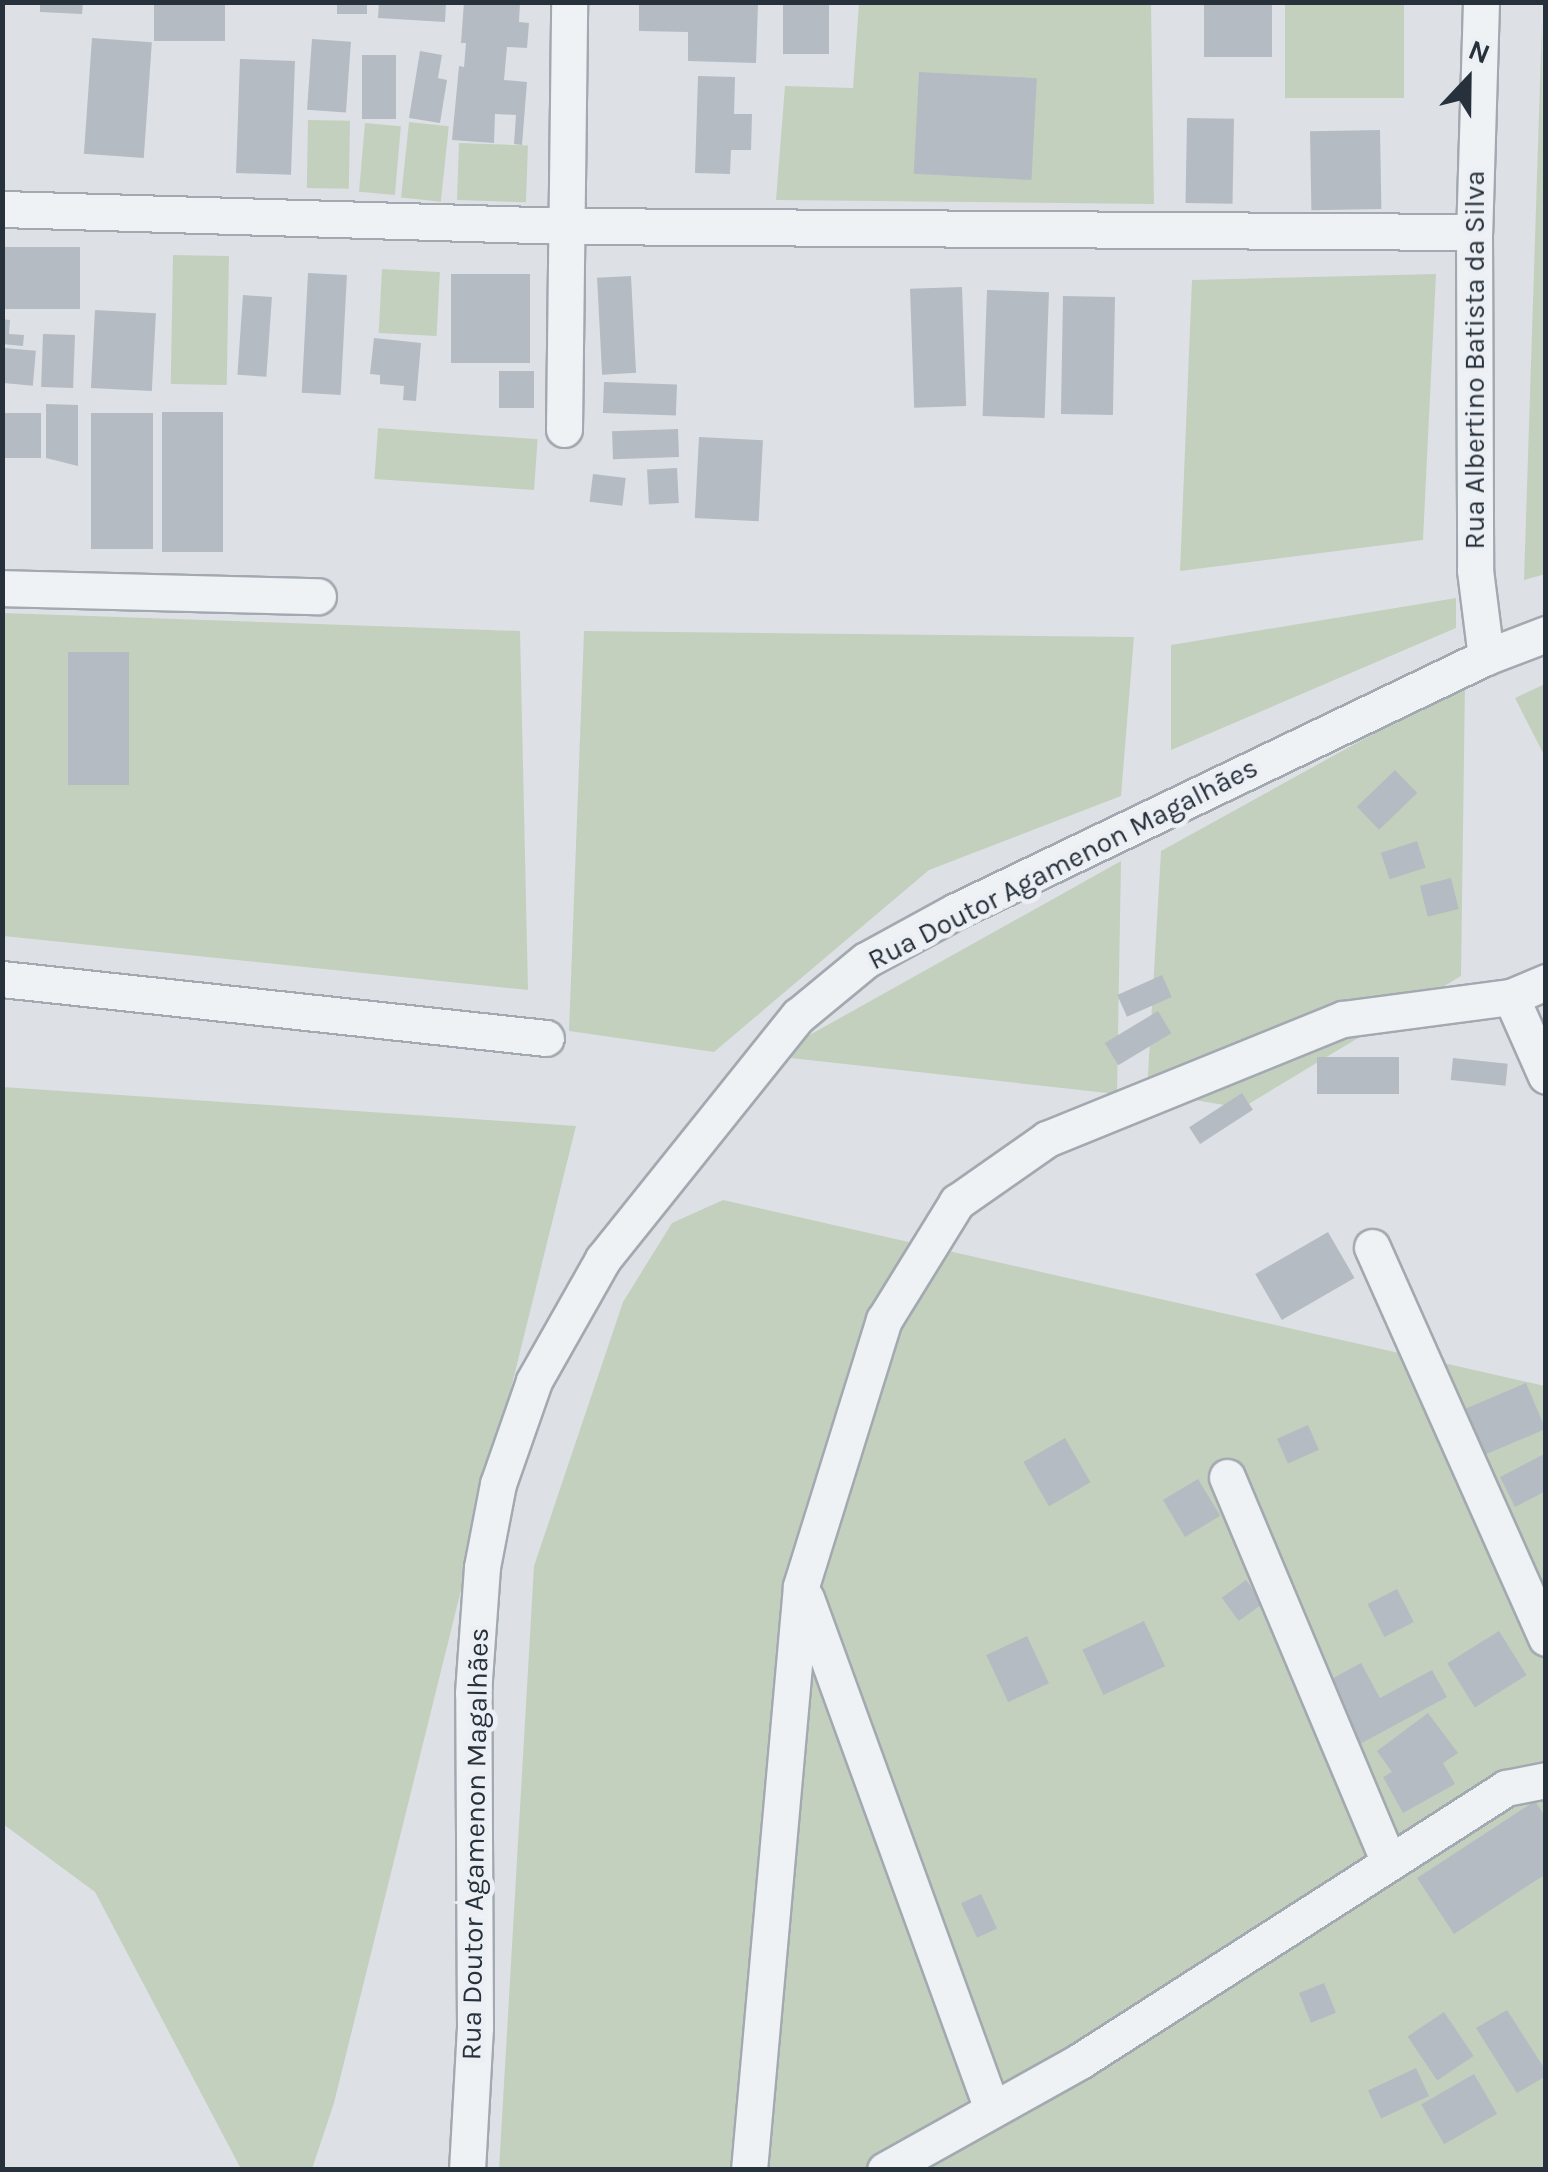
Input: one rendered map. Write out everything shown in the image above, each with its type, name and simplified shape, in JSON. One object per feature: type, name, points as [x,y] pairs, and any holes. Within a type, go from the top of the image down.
[{"type":"street","points":[[564,429],[570,2]]},
{"type":"street","name":"Rua Albertino Batista da Silva","points":[[1480,2],[1474,232],[1474,570],[1486,656]]},
{"type":"street","points":[[2,209],[568,226],[1474,232]]},
{"type":"street","points":[[2,588],[318,596]]},
{"type":"street","name":"Rua Doutor Agamenon Magalhães","points":[[467,2170],[476,2027],[472,1693],[482,1568],[498,1484],[534,1380],[602,1259],[798,1016],[866,960],[956,911],[1486,656],[1546,634]]},
{"type":"street","points":[[2,978],[546,1038]]},
{"type":"street","points":[[749,2170],[801,1586],[884,1320],[957,1202],[1047,1139],[1343,1018],[1511,997],[1546,982]]},
{"type":"street","points":[[1511,997],[1546,1076]]},
{"type":"street","points":[[1372,1247],[1546,1638]]},
{"type":"street","points":[[1226,1477],[1388,1860]]},
{"type":"street","points":[[801,1586],[992,2110]]},
{"type":"street","points":[[884,2170],[1080,2061],[1340,1896],[1388,1860],[1506,1788],[1546,1780]]},
{"type":"green space","points":[[859,3],[1151,3],[1154,204],[776,200],[785,86],[853,88]]},
{"type":"green space","points":[[1285,3],[1404,3],[1404,98],[1285,98]]},
{"type":"green space","points":[[1542,21],[1546,574],[1524,580]]},
{"type":"green space","points":[[308,120],[350,121],[349,189],[307,188]]},
{"type":"green space","points":[[409,122],[449,126],[441,202],[401,198]]},
{"type":"green space","points":[[365,123],[401,126],[395,195],[359,192]]},
{"type":"green space","points":[[459,143],[528,145],[526,202],[457,200]]},
{"type":"green space","points":[[173,255],[229,256],[227,385],[171,384]]},
{"type":"green space","points":[[382,269],[440,272],[437,336],[379,333]]},
{"type":"green space","points":[[1436,274],[1423,540],[1180,571],[1192,280]]},
{"type":"green space","points":[[378,428],[538,439],[534,490],[374,479]]},
{"type":"green space","points":[[1456,598],[1456,628],[1171,750],[1171,645]]},
{"type":"green space","points":[[3,613],[520,631],[528,990],[3,936]]},
{"type":"green space","points":[[584,631],[1134,637],[1121,796],[929,870],[714,1052],[569,1031]]},
{"type":"green space","points":[[1465,683],[1461,976],[1242,1108],[1147,1092],[1161,851]]},
{"type":"green space","points":[[1545,684],[1545,757],[1515,698]]},
{"type":"green space","points":[[1121,861],[1117,1094],[772,1056]]},
{"type":"green space","points":[[3,1087],[576,1126],[334,2103],[312,2169],[241,2169],[95,1892],[3,1824]]},
{"type":"green space","points":[[723,1200],[1545,1386],[1545,2169],[499,2170],[534,1566],[623,1302],[672,1223]]},
{"type":"building","points":[[40,2],[83,2],[82,14],[40,12]]},
{"type":"building","points":[[154,2],[225,2],[225,41],[154,41]]},
{"type":"building","points":[[337,2],[367,2],[367,14],[337,14]]},
{"type":"building","points":[[379,2],[446,2],[445,22],[378,18]]},
{"type":"building","points":[[464,2],[520,2],[519,22],[529,23],[527,48],[507,47],[504,80],[527,82],[522,145],[514,144],[516,115],[495,114],[494,143],[452,140],[459,66],[464,67]]},
{"type":"building","points":[[639,2],[758,3],[756,63],[688,61],[688,32],[639,31]]},
{"type":"building","points":[[783,2],[829,2],[829,54],[783,54]]},
{"type":"building","points":[[1204,2],[1272,2],[1272,57],[1204,57]]},
{"type":"building","points":[[92,38],[152,42],[144,158],[84,154]]},
{"type":"building","points":[[312,39],[351,42],[346,113],[307,110]]},
{"type":"building","points":[[420,51],[442,55],[438,78],[447,80],[440,123],[409,118]]},
{"type":"building","points":[[362,55],[396,55],[396,119],[362,119]]},
{"type":"building","points":[[240,59],[295,61],[291,175],[236,173]]},
{"type":"building","points":[[919,72],[1037,78],[1032,180],[914,174]]},
{"type":"building","points":[[698,76],[735,77],[734,114],[752,114],[751,150],[731,150],[730,174],[695,173]]},
{"type":"building","points":[[1187,118],[1234,119],[1233,204],[1186,203]]},
{"type":"building","points":[[1380,130],[1381,209],[1311,210],[1310,131]]},
{"type":"building","points":[[5,247],[80,247],[80,309],[5,309]]},
{"type":"building","points":[[308,273],[347,275],[341,395],[302,393]]},
{"type":"building","points":[[451,274],[530,274],[530,363],[451,363]]},
{"type":"building","points":[[631,276],[636,373],[602,375],[597,278]]},
{"type":"building","points":[[962,287],[966,406],[914,408],[910,289]]},
{"type":"building","points":[[987,290],[1049,292],[1045,418],[983,416]]},
{"type":"building","points":[[243,295],[272,297],[266,377],[237,375]]},
{"type":"building","points":[[1063,296],[1115,297],[1113,415],[1061,414]]},
{"type":"building","points":[[95,310],[156,313],[152,391],[91,388]]},
{"type":"building","points":[[2,319],[10,320],[9,334],[24,335],[23,346],[2,344]]},
{"type":"building","points":[[43,334],[75,335],[73,388],[41,387]]},
{"type":"building","points":[[374,338],[421,343],[416,401],[403,400],[404,386],[380,384],[380,375],[370,374]]},
{"type":"building","points":[[4,348],[36,351],[33,386],[2,383]]},
{"type":"building","points":[[499,371],[534,371],[534,408],[499,408]]},
{"type":"building","points":[[604,382],[677,385],[676,416],[603,413]]},
{"type":"building","points":[[46,404],[78,405],[78,466],[46,458]]},
{"type":"building","points":[[162,412],[223,412],[223,552],[162,552]]},
{"type":"building","points":[[2,413],[41,413],[41,458],[2,458]]},
{"type":"building","points":[[91,413],[153,413],[153,549],[91,549]]},
{"type":"building","points":[[678,429],[679,457],[613,459],[612,431]]},
{"type":"building","points":[[699,437],[763,440],[759,521],[695,518]]},
{"type":"building","points":[[677,468],[679,503],[649,505],[647,470]]},
{"type":"building","points":[[593,474],[626,478],[622,506],[590,502]]},
{"type":"building","points":[[68,652],[129,652],[129,785],[68,785]]},
{"type":"building","points":[[1395,770],[1417,793],[1379,830],[1357,807]]},
{"type":"building","points":[[1417,841],[1426,868],[1390,879],[1381,853]]},
{"type":"building","points":[[1451,878],[1459,909],[1428,917],[1420,886]]},
{"type":"building","points":[[1162,975],[1172,997],[1127,1017],[1117,995]]},
{"type":"building","points":[[1158,1011],[1171,1033],[1118,1065],[1105,1043]]},
{"type":"building","points":[[1317,1057],[1399,1057],[1399,1094],[1317,1094]]},
{"type":"building","points":[[1453,1058],[1508,1064],[1505,1086],[1451,1080]]},
{"type":"building","points":[[1242,1093],[1253,1110],[1200,1144],[1189,1127]]},
{"type":"building","points":[[1328,1232],[1354,1278],[1282,1320],[1255,1274]]},
{"type":"building","points":[[1526,1383],[1546,1429],[1485,1455],[1465,1409]]},
{"type":"building","points":[[1308,1425],[1319,1450],[1288,1463],[1277,1439]]},
{"type":"building","points":[[1065,1438],[1090,1482],[1049,1506],[1023,1462]]},
{"type":"building","points":[[1546,1453],[1546,1491],[1515,1507],[1500,1477]]},
{"type":"building","points":[[1198,1479],[1220,1516],[1185,1537],[1163,1500]]},
{"type":"building","points":[[1246,1580],[1263,1603],[1239,1621],[1222,1598]]},
{"type":"building","points":[[1397,1589],[1414,1622],[1384,1637],[1368,1604]]},
{"type":"building","points":[[1144,1621],[1165,1666],[1104,1695],[1082,1650]]},
{"type":"building","points":[[1499,1631],[1527,1675],[1475,1707],[1447,1663]]},
{"type":"building","points":[[1027,1636],[1049,1683],[1008,1702],[986,1655]]},
{"type":"building","points":[[1361,1663],[1380,1698],[1432,1670],[1447,1697],[1360,1744],[1326,1682]]},
{"type":"building","points":[[1428,1713],[1458,1753],[1443,1763],[1455,1784],[1403,1813],[1383,1777],[1392,1772],[1377,1751]]},
{"type":"building","points":[[1535,1801],[1546,1818],[1546,1874],[1454,1934],[1417,1878]]},
{"type":"building","points":[[981,1894],[997,1928],[977,1938],[961,1903]]},
{"type":"building","points":[[1324,1983],[1336,2013],[1311,2023],[1299,1993]]},
{"type":"building","points":[[1507,2010],[1546,2071],[1546,2076],[1517,2093],[1476,2028]]},
{"type":"building","points":[[1444,2012],[1474,2056],[1437,2081],[1408,2037]]},
{"type":"building","points":[[1416,2068],[1429,2096],[1381,2118],[1368,2090]]},
{"type":"building","points":[[1474,2074],[1497,2114],[1444,2144],[1421,2104]]}]
